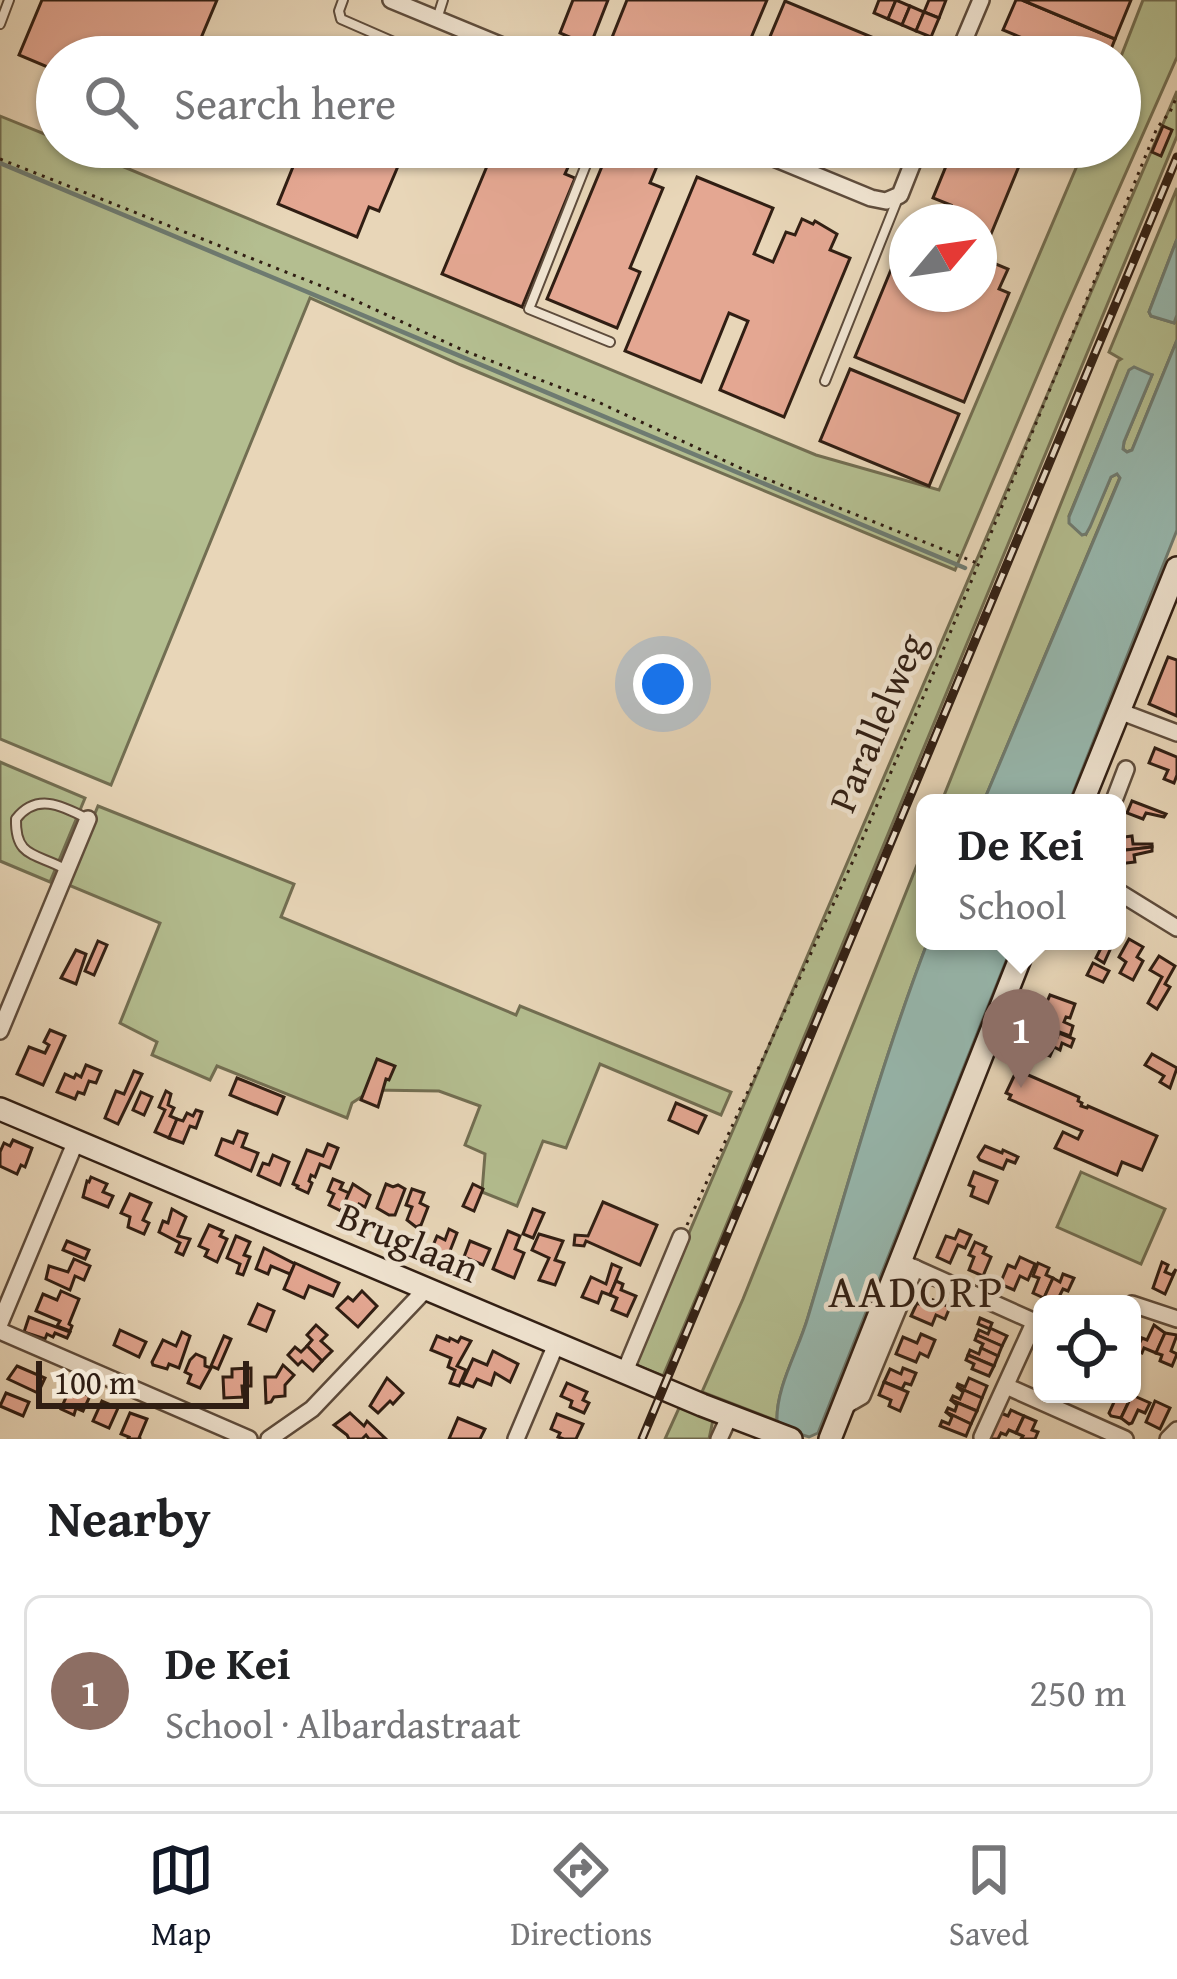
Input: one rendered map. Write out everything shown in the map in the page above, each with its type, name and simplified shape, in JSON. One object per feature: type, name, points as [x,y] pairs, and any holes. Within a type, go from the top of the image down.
[{"type":"street","points":[[391,0],[479,36]]},
{"type":"street","points":[[966,36],[981,0]]},
{"type":"street","points":[[798,168],[886,200],[899,195],[911,168]]},
{"type":"street","points":[[1086,794],[1177,568]]},
{"type":"street","points":[[1119,711],[1177,734]]},
{"type":"street","points":[[1116,794],[1126,769]]},
{"type":"street","points":[[0,1031],[88,819]]},
{"type":"street","points":[[1126,897],[1177,928]]},
{"type":"street","points":[[830,1439],[907,1264],[1024,950]]},
{"type":"street","name":"Bruglaan","points":[[0,1109],[784,1437]]},
{"type":"street","points":[[76,1141],[0,1327],[249,1439]]},
{"type":"street","points":[[626,1371],[681,1237]]},
{"type":"street","points":[[907,1264],[1033,1322]]},
{"type":"street","points":[[269,1439],[312,1409],[427,1288]]},
{"type":"street","points":[[1141,1307],[1177,1319]]},
{"type":"street","points":[[982,1437],[1033,1334]]},
{"type":"street","points":[[516,1439],[557,1342]]},
{"type":"street","points":[[1006,1386],[1125,1439]]},
{"type":"street","points":[[719,1439],[730,1415]]},
{"type":"street","points":[[1168,1439],[1177,1430]]},
{"type":"lane","points":[[0,24],[9,0]]},
{"type":"lane","points":[[343,0],[341,20],[379,36]]},
{"type":"lane","points":[[436,19],[442,0]]},
{"type":"lane","points":[[468,36],[470,32]]},
{"type":"lane","points":[[585,168],[529,309],[610,342]]},
{"type":"lane","points":[[825,381],[899,195]]},
{"type":"lane","points":[[67,870],[22,848],[16,819],[36,802],[52,803],[88,819]]},
{"type":"path","name":"Parallelweg","points":[[1141,167],[1177,96]]},
{"type":"path","points":[[0,159],[339,293],[465,351],[598,402],[749,472],[978,563]]},
{"type":"path","name":"Parallelweg","points":[[681,1237],[853,861],[1141,168]]},
{"type":"green space","points":[[1143,0],[1177,0],[1177,57],[1141,138],[1141,36],[1129,36]]},
{"type":"green space","points":[[1177,91],[1177,136],[663,1376],[633,1364]]},
{"type":"green space","points":[[0,116],[36,131],[36,168],[126,168],[816,455],[939,490],[1076,168],[1128,168],[955,570],[310,298],[111,785],[0,739]]},
{"type":"green space","points":[[1177,188],[1177,239],[1149,312],[1174,323],[1177,315],[1177,340],[1132,450],[1127,452],[1124,442],[1152,375],[1129,371],[1069,516],[1086,534],[1111,477],[1120,477],[987,794],[945,794],[1121,359],[1109,352]]},
{"type":"green space","points":[[0,762],[85,798],[50,882],[0,861]]},
{"type":"green space","points":[[98,806],[294,884],[281,917],[516,1015],[520,1006],[731,1092],[721,1115],[600,1064],[566,1148],[543,1141],[517,1206],[482,1192],[485,1154],[465,1145],[480,1106],[439,1091],[372,1090],[352,1103],[347,1118],[217,1066],[210,1080],[152,1055],[157,1042],[120,1023],[160,923],[66,884]]},
{"type":"green space","points":[[916,867],[916,950],[925,950],[784,1382],[777,1421],[702,1392]]},
{"type":"green space","points":[[1081,1172],[1165,1209],[1141,1264],[1057,1227]]},
{"type":"green space","points":[[680,1406],[713,1420],[709,1439],[665,1439]]},
{"type":"water","points":[[1177,239],[1177,315],[1174,323],[1149,312]]},
{"type":"water","points":[[1177,340],[1177,530],[1073,794],[987,794],[1120,478],[1117,474],[1111,477],[1082,535],[1069,517],[1134,367],[1152,375],[1124,442],[1123,449],[1132,450]]},
{"type":"water","points":[[925,950],[1010,950],[818,1433],[776,1439],[782,1424],[777,1421],[784,1382]]},
{"type":"building","points":[[42,0],[217,0],[202,36],[36,36],[36,62],[19,55]]},
{"type":"building","points":[[573,0],[608,0],[594,36],[560,33]]},
{"type":"building","points":[[627,0],[767,0],[752,36],[613,36]]},
{"type":"building","points":[[879,0],[896,0],[888,19],[874,13]]},
{"type":"building","points":[[896,0],[910,6],[902,25],[888,19]]},
{"type":"building","points":[[929,0],[946,0],[939,18],[924,12]]},
{"type":"building","points":[[1016,0],[1022,0],[1108,36],[1017,36],[1003,30]]},
{"type":"building","points":[[1022,0],[1131,0],[1116,36]]},
{"type":"building","points":[[785,1],[869,36],[770,36]]},
{"type":"building","points":[[910,6],[924,12],[916,31],[902,25]]},
{"type":"building","points":[[924,12],[939,18],[931,36],[916,31]]},
{"type":"building","points":[[1163,126],[1172,130],[1161,156],[1152,152]]},
{"type":"building","points":[[293,168],[397,168],[379,211],[369,207],[357,237],[278,204]]},
{"type":"building","points":[[486,168],[568,168],[565,174],[575,178],[522,307],[442,274]]},
{"type":"building","points":[[601,168],[656,168],[650,183],[663,188],[630,268],[640,272],[617,328],[547,299]]},
{"type":"building","points":[[945,168],[1018,168],[997,219],[997,204],[948,204],[933,198]]},
{"type":"building","points":[[697,177],[773,208],[754,254],[773,262],[786,232],[795,235],[802,219],[837,234],[830,250],[850,258],[784,417],[720,390],[748,321],[729,313],[701,382],[625,351]]},
{"type":"building","points":[[997,264],[1008,269],[999,289],[1009,293],[964,402],[855,357],[889,275],[889,312],[997,312]]},
{"type":"building","points":[[850,369],[959,414],[929,486],[820,441]]},
{"type":"building","points":[[1168,657],[1177,660],[1177,716],[1149,704]]},
{"type":"building","points":[[1155,748],[1177,757],[1174,783],[1164,779],[1168,770],[1149,763]]},
{"type":"building","points":[[1132,801],[1166,814],[1146,813],[1143,819],[1127,813]]},
{"type":"building","points":[[1132,836],[1133,844],[1152,847],[1126,850],[1126,837]]},
{"type":"building","points":[[1152,847],[1152,851],[1134,855],[1135,862],[1126,863],[1126,850]]},
{"type":"building","points":[[1129,939],[1143,947],[1137,957],[1143,961],[1133,980],[1120,973],[1126,962],[1119,957]]},
{"type":"building","points":[[98,941],[107,945],[94,975],[85,971]]},
{"type":"building","points":[[76,950],[86,954],[76,984],[61,978]]},
{"type":"building","points":[[1100,950],[1110,950],[1104,963],[1096,958]]},
{"type":"building","points":[[1159,956],[1175,966],[1157,1009],[1148,1003],[1162,977],[1150,970]]},
{"type":"building","points":[[1093,963],[1109,971],[1103,982],[1087,975]]},
{"type":"building","points":[[1050,995],[1075,1004],[1064,1022],[1073,1026],[1070,1036],[1046,1027],[1053,1011],[1044,1009]]},
{"type":"building","points":[[50,1030],[65,1036],[43,1085],[17,1074],[29,1047],[45,1053]]},
{"type":"building","points":[[1032,1031],[1074,1039],[1071,1047],[1062,1043],[1060,1050],[1054,1047],[1050,1056],[1025,1046]]},
{"type":"building","points":[[1152,1054],[1177,1068],[1170,1088],[1160,1082],[1164,1076],[1145,1065]]},
{"type":"building","points":[[377,1059],[395,1066],[378,1107],[361,1100]]},
{"type":"building","points":[[86,1065],[101,1071],[96,1083],[89,1081],[84,1094],[78,1092],[75,1099],[57,1092],[65,1074],[81,1077]]},
{"type":"building","points":[[134,1071],[142,1074],[118,1124],[105,1118],[116,1091],[124,1094]]},
{"type":"building","points":[[1015,1074],[1024,1078],[1026,1074],[1079,1097],[1081,1106],[1157,1136],[1142,1170],[1122,1162],[1117,1175],[1055,1148],[1063,1132],[1078,1139],[1082,1131],[1009,1099],[1006,1093]]},
{"type":"building","points":[[237,1078],[284,1097],[277,1114],[230,1095]]},
{"type":"building","points":[[166,1091],[171,1094],[168,1105],[174,1108],[170,1116],[177,1119],[169,1138],[155,1132],[165,1110],[159,1107]]},
{"type":"building","points":[[141,1092],[152,1097],[144,1115],[133,1110]]},
{"type":"building","points":[[676,1103],[706,1116],[698,1133],[669,1120]]},
{"type":"building","points":[[196,1110],[202,1112],[196,1128],[190,1126],[183,1143],[169,1138],[177,1119],[183,1121]]},
{"type":"building","points":[[238,1131],[247,1134],[242,1147],[258,1153],[251,1171],[216,1155],[222,1139],[233,1143]]},
{"type":"building","points":[[13,1140],[32,1148],[17,1174],[0,1166],[4,1143],[10,1146]]},
{"type":"building","points":[[328,1144],[338,1148],[330,1168],[320,1164],[315,1177],[311,1175],[308,1193],[297,1188],[293,1184],[307,1150],[323,1156]]},
{"type":"building","points":[[985,1146],[1018,1157],[1015,1163],[1007,1160],[1003,1169],[980,1160]]},
{"type":"building","points":[[273,1155],[289,1162],[280,1185],[258,1175]]},
{"type":"building","points":[[974,1172],[997,1181],[988,1203],[971,1196]]},
{"type":"building","points":[[91,1177],[107,1184],[103,1192],[113,1196],[108,1207],[83,1197]]},
{"type":"building","points":[[333,1179],[349,1193],[341,1211],[329,1205]]},
{"type":"building","points":[[353,1184],[370,1195],[354,1216],[341,1211]]},
{"type":"building","points":[[386,1184],[405,1189],[395,1215],[377,1208]]},
{"type":"building","points":[[473,1184],[483,1189],[474,1211],[463,1206]]},
{"type":"building","points":[[412,1189],[424,1193],[420,1203],[428,1207],[416,1227],[407,1220]]},
{"type":"building","points":[[130,1194],[151,1203],[143,1220],[149,1223],[144,1234],[128,1227],[130,1217],[121,1213]]},
{"type":"building","points":[[603,1202],[657,1225],[640,1265],[586,1241],[584,1246],[574,1245],[575,1235],[588,1236]]},
{"type":"building","points":[[172,1209],[186,1217],[178,1236],[190,1239],[183,1255],[176,1252],[180,1243],[159,1232]]},
{"type":"building","points":[[533,1209],[544,1213],[533,1238],[523,1234]]},
{"type":"building","points":[[209,1225],[223,1231],[220,1236],[227,1239],[217,1262],[199,1246]]},
{"type":"building","points":[[449,1229],[457,1233],[448,1256],[432,1248],[437,1236],[445,1240]]},
{"type":"building","points":[[959,1230],[971,1235],[965,1248],[958,1245],[950,1263],[937,1257],[946,1236],[955,1239]]},
{"type":"building","points":[[508,1231],[520,1236],[515,1249],[524,1253],[514,1278],[493,1269]]},
{"type":"building","points":[[539,1234],[563,1241],[555,1260],[564,1263],[555,1285],[539,1280],[549,1258],[532,1250]]},
{"type":"building","points":[[236,1236],[250,1242],[243,1275],[237,1273],[240,1264],[227,1258]]},
{"type":"building","points":[[67,1241],[89,1250],[85,1259],[63,1250]]},
{"type":"building","points":[[470,1241],[490,1249],[483,1265],[464,1257]]},
{"type":"building","points":[[975,1242],[986,1247],[983,1253],[991,1257],[983,1276],[969,1270]]},
{"type":"building","points":[[264,1248],[295,1264],[290,1274],[271,1266],[268,1274],[256,1269]]},
{"type":"building","points":[[1020,1257],[1035,1264],[1028,1280],[1020,1276],[1014,1290],[1000,1284],[1008,1265],[1015,1268]]},
{"type":"building","points":[[74,1259],[90,1266],[84,1280],[75,1276],[70,1290],[46,1279],[49,1266],[68,1272]]},
{"type":"building","points":[[1162,1262],[1168,1265],[1165,1272],[1172,1275],[1176,1269],[1165,1294],[1153,1288]]},
{"type":"building","points":[[295,1263],[339,1283],[333,1296],[309,1286],[304,1298],[284,1289]]},
{"type":"building","points":[[1038,1263],[1049,1268],[1046,1275],[1053,1278],[1045,1295],[1033,1293],[1039,1278],[1033,1276]]},
{"type":"building","points":[[612,1264],[621,1268],[610,1295],[602,1292],[598,1303],[582,1297],[591,1277],[606,1284]]},
{"type":"building","points":[[1063,1274],[1074,1278],[1068,1291],[1045,1295],[1053,1278],[1060,1282]]},
{"type":"building","points":[[616,1281],[623,1284],[621,1290],[636,1296],[627,1316],[612,1310],[617,1298],[610,1295]]},
{"type":"building","points":[[61,1291],[79,1299],[70,1331],[36,1311],[43,1294],[57,1300]]},
{"type":"building","points":[[362,1291],[377,1306],[358,1327],[337,1308]]},
{"type":"building","points":[[933,1300],[950,1307],[945,1319],[936,1315],[932,1325],[911,1316],[917,1303],[930,1308]]},
{"type":"building","points":[[258,1304],[274,1311],[266,1331],[249,1324]]},
{"type":"building","points":[[29,1317],[70,1332],[67,1338],[55,1333],[45,1339],[24,1332]]},
{"type":"building","points":[[980,1318],[1007,1336],[1002,1346],[977,1335],[979,1330],[988,1334],[990,1329],[978,1324]]},
{"type":"building","points":[[316,1325],[327,1335],[321,1341],[332,1351],[322,1361],[307,1346],[312,1340],[307,1335]]},
{"type":"building","points":[[1154,1325],[1165,1333],[1156,1353],[1144,1348],[1141,1352],[1141,1340],[1147,1340]]},
{"type":"building","points":[[120,1330],[146,1342],[139,1357],[114,1345]]},
{"type":"building","points":[[182,1332],[190,1336],[179,1368],[153,1365],[163,1340],[176,1346]]},
{"type":"building","points":[[1165,1333],[1177,1335],[1172,1366],[1160,1361],[1162,1355],[1156,1353]]},
{"type":"building","points":[[921,1334],[935,1340],[928,1357],[920,1353],[916,1362],[896,1354],[903,1337],[917,1343]]},
{"type":"building","points":[[977,1335],[1002,1346],[998,1356],[981,1348]]},
{"type":"building","points":[[224,1336],[231,1339],[218,1369],[211,1366]]},
{"type":"building","points":[[437,1336],[471,1341],[457,1366],[466,1370],[459,1386],[450,1383],[455,1370],[448,1367],[451,1358],[431,1350]]},
{"type":"building","points":[[307,1346],[322,1361],[313,1371],[288,1355],[295,1347],[301,1352]]},
{"type":"building","points":[[981,1348],[998,1356],[994,1366],[968,1355],[970,1350],[979,1354]]},
{"type":"building","points":[[493,1351],[518,1364],[510,1382],[495,1373],[491,1385],[477,1379],[473,1387],[462,1383],[473,1359],[487,1365]]},
{"type":"building","points":[[196,1354],[211,1368],[200,1388],[188,1383],[191,1375],[185,1372]]},
{"type":"building","points":[[968,1355],[994,1366],[989,1376],[972,1369]]},
{"type":"building","points":[[283,1365],[294,1375],[285,1385],[285,1396],[266,1403],[265,1377],[276,1377]]},
{"type":"building","points":[[17,1366],[45,1378],[38,1393],[8,1379]]},
{"type":"building","points":[[251,1368],[251,1386],[242,1386],[243,1397],[224,1398],[223,1377],[232,1377],[232,1369]]},
{"type":"building","points":[[903,1368],[916,1373],[911,1385],[905,1383],[902,1389],[884,1382],[890,1369],[901,1374]]},
{"type":"building","points":[[387,1378],[403,1393],[378,1413],[370,1406]]},
{"type":"building","points":[[969,1378],[987,1386],[982,1398],[957,1387],[965,1387]]},
{"type":"building","points":[[884,1382],[908,1392],[900,1411],[879,1395]]},
{"type":"building","points":[[567,1383],[587,1392],[584,1413],[561,1396]]},
{"type":"building","points":[[957,1387],[982,1398],[977,1411],[951,1400],[953,1396],[960,1399],[963,1392]]},
{"type":"building","points":[[70,1388],[90,1396],[83,1411],[76,1408],[74,1415],[61,1409]]},
{"type":"building","points":[[6,1393],[29,1402],[23,1416],[0,1406]]},
{"type":"building","points":[[1141,1399],[1150,1403],[1145,1413],[1138,1410],[1132,1423],[1121,1418],[1128,1403],[1141,1403]]},
{"type":"building","points":[[951,1400],[977,1411],[971,1424],[946,1412],[948,1408],[955,1411],[957,1405]]},
{"type":"building","points":[[102,1401],[118,1408],[109,1428],[93,1421]]},
{"type":"building","points":[[1155,1401],[1170,1408],[1160,1429],[1146,1422]]},
{"type":"building","points":[[1114,1403],[1128,1403],[1121,1418],[1109,1413]]},
{"type":"building","points":[[1011,1410],[1024,1416],[1016,1433],[1009,1430],[998,1439],[987,1439],[1001,1413],[1008,1416]]},
{"type":"building","points":[[946,1412],[971,1424],[966,1436],[940,1426],[942,1421],[949,1424],[952,1417]]},
{"type":"building","points":[[130,1413],[147,1419],[141,1439],[121,1434]]},
{"type":"building","points":[[350,1413],[386,1439],[366,1435],[349,1439],[334,1425]]},
{"type":"building","points":[[557,1414],[583,1424],[576,1439],[558,1437],[560,1433],[551,1429]]},
{"type":"building","points":[[1024,1416],[1036,1421],[1035,1439],[1021,1439],[1016,1433]]},
{"type":"building","points":[[458,1418],[485,1429],[480,1439],[449,1439]]},
{"type":"waterway","points":[[0,163],[965,568]]},
{"type":"railway","points":[[642,1439],[1177,157]]},
{"type":"place","name":"De Kei","points":[[1021,1088]]},
{"type":"district","name":"AADORP","points":[[917,1290]]}]
